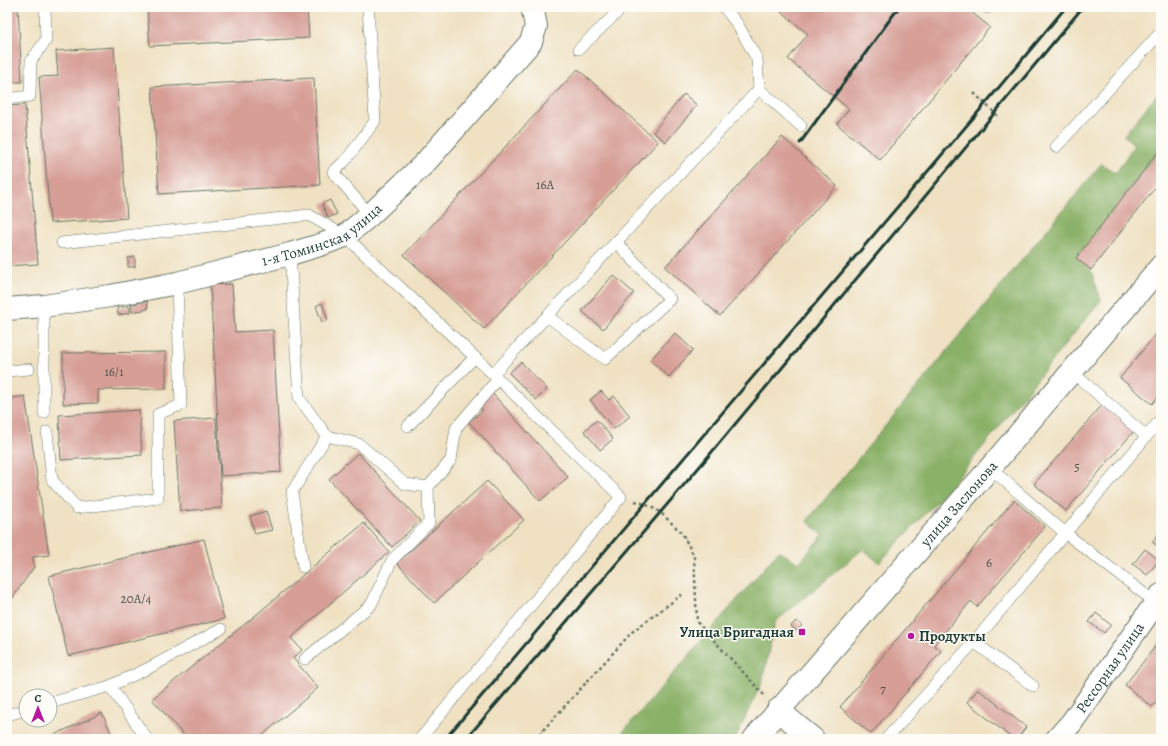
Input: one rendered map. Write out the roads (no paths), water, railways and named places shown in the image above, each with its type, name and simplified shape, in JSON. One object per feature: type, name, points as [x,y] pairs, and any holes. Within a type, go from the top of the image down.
[{"type":"street","name":"1-я Томинская улица","points":[[7,309],[44,306],[110,296],[178,283],[290,254],[345,236],[370,215],[424,164],[531,42],[536,26],[532,7]]},
{"type":"street","name":"улица Заслонова","points":[[754,739],[990,468],[1161,266]]},
{"type":"street","name":"Рессорная улица","points":[[1057,739],[1072,722],[1159,601]]},
{"type":"street","points":[[778,710],[813,739]]},
{"type":"lane","points":[[7,99],[30,96],[31,61],[46,40],[45,7]]},
{"type":"lane","points":[[368,7],[375,121],[346,160],[333,172],[370,215]]},
{"type":"lane","points":[[579,49],[623,7]]},
{"type":"lane","points":[[724,7],[738,25],[757,59],[759,88],[801,126]]},
{"type":"lane","points":[[1056,147],[1161,32]]},
{"type":"lane","points":[[305,659],[371,605],[392,560],[430,523],[428,486],[450,460],[456,428],[495,377],[547,316],[759,88]]},
{"type":"lane","points":[[62,243],[309,215],[345,236],[475,357],[621,497],[420,739]]},
{"type":"lane","points":[[547,316],[605,359],[670,299],[616,242]]},
{"type":"lane","points":[[290,254],[299,398],[327,436],[359,444],[405,484],[428,486]]},
{"type":"lane","points":[[48,432],[52,480],[77,508],[158,498],[158,414],[181,405],[178,283]]},
{"type":"lane","points":[[44,306],[44,413]]},
{"type":"lane","points":[[408,426],[475,357]]},
{"type":"lane","points":[[7,371],[29,369]]},
{"type":"lane","points":[[1072,372],[1146,436]]},
{"type":"lane","points":[[886,739],[974,642],[1161,418]]},
{"type":"lane","points":[[303,567],[292,492],[327,436]]},
{"type":"lane","points":[[990,468],[1065,533],[1159,601]]},
{"type":"lane","points":[[58,701],[110,686],[147,669],[220,629]]},
{"type":"lane","points":[[974,642],[1034,686]]},
{"type":"lane","points":[[110,686],[147,739]]},
{"type":"lane","points":[[7,715],[18,712]]},
{"type":"railway","points":[[800,143],[899,7]]},
{"type":"railway","points":[[445,739],[1066,7]]},
{"type":"railway","points":[[466,739],[701,465],[1083,7]]},
{"type":"place","name":"Улица Бригадная","points":[[802,632]]},
{"type":"place","name":"Продукты","points":[[911,636]]}]
